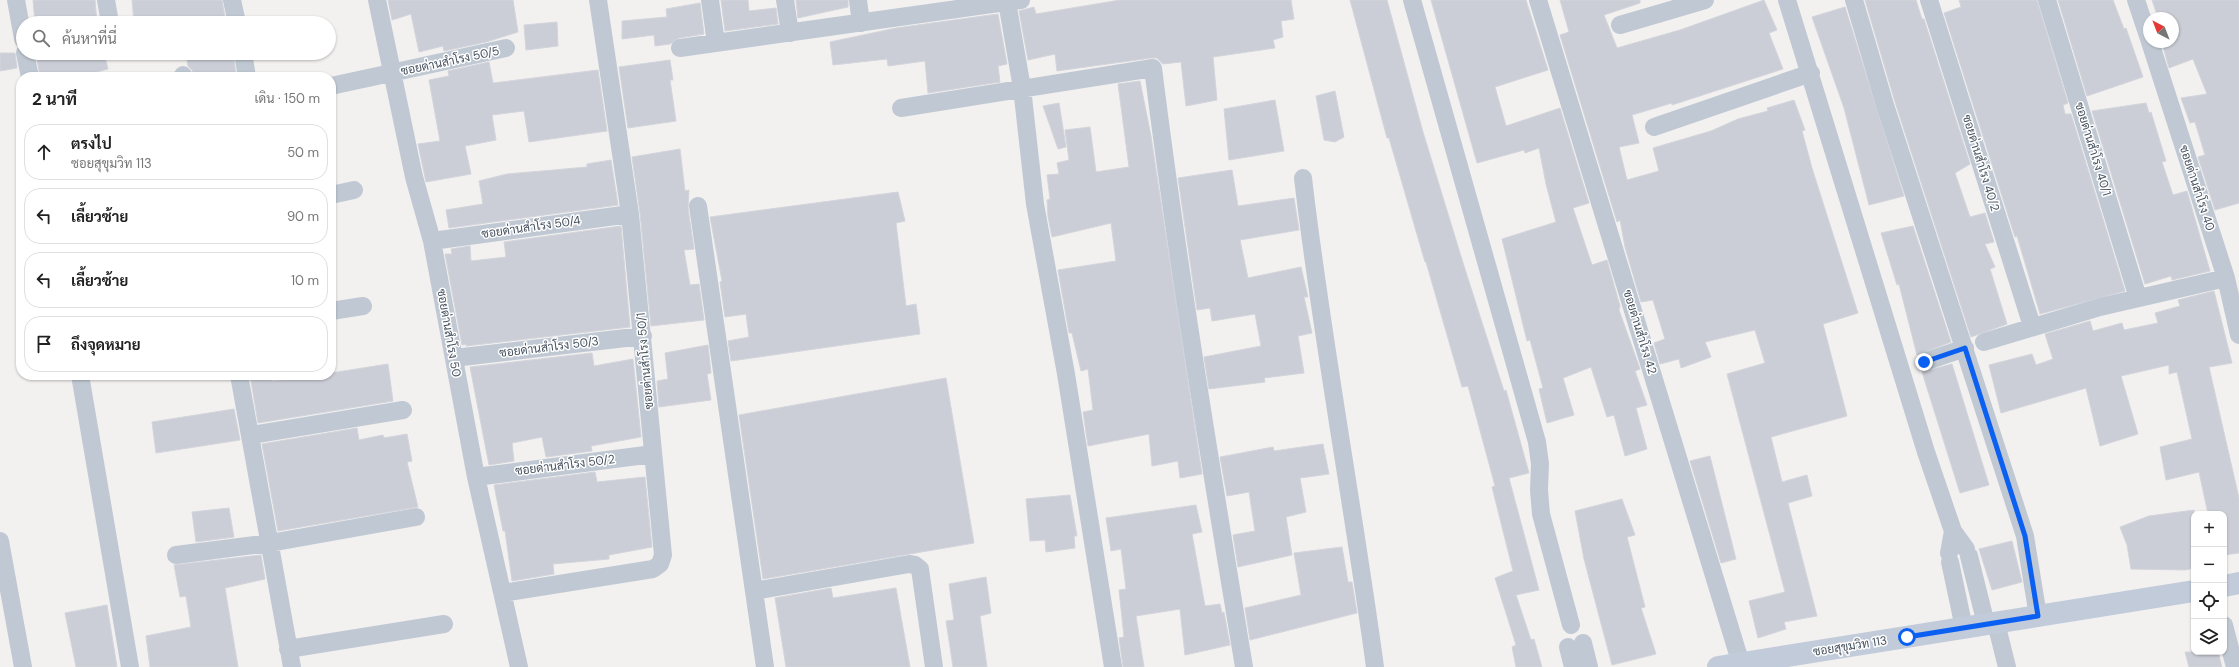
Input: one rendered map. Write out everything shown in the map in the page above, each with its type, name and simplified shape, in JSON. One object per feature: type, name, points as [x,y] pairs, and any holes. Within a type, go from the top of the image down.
[{"type":"main road","points":[[2227,585],[2239,583]]},
{"type":"main road","name":"ซอยสุขุมวิท 113","points":[[1719,667],[2191,591]]},
{"type":"street","points":[[16,0],[19,16]]},
{"type":"street","points":[[106,0],[109,16]]},
{"type":"street","points":[[232,0],[235,16]]},
{"type":"street","name":"ซอยด่านสำโรง 50","points":[[377,0],[414,177],[432,241],[476,477],[519,667]]},
{"type":"street","name":"ซอยด่านสำโรง 50/1","points":[[503,593],[653,569],[660,564],[663,555],[630,214],[598,0]]},
{"type":"street","points":[[710,0],[716,43]]},
{"type":"street","points":[[785,0],[790,33]]},
{"type":"street","points":[[858,0],[861,23]]},
{"type":"street","points":[[1412,0],[1537,442],[1540,464],[1539,490],[1541,514],[1574,637],[1589,667]]},
{"type":"street","name":"ซอยด่านสำโรง 42","points":[[1538,0],[1741,664]]},
{"type":"street","points":[[1620,25],[1705,0]]},
{"type":"street","points":[[1787,0],[1811,73],[1922,437],[1953,531],[1968,552],[1991,624],[2007,667]]},
{"type":"street","points":[[1854,0],[1885,105],[2025,536],[2038,616]]},
{"type":"street","name":"ซอยด่านสำโรง 40/2","points":[[1929,0],[2032,326]]},
{"type":"street","name":"ซอยด่านสำโรง 40/1","points":[[2047,0],[2138,298]]},
{"type":"street","name":"ซอยด่านสำโรง 40","points":[[2136,0],[2143,22]]},
{"type":"street","points":[[680,48],[861,23],[930,6],[1006,1],[1022,88],[1035,204],[1066,374],[1112,667]]},
{"type":"street","name":"ซอยด่านสำโรง 50/5","points":[[336,85],[506,48]]},
{"type":"street","name":"ซอยด่านสำโรง 40","points":[[2151,48],[2226,278],[2239,335]]},
{"type":"street","points":[[26,60],[29,72]]},
{"type":"street","points":[[244,60],[246,72]]},
{"type":"street","points":[[901,108],[1153,68],[1163,145],[1213,480],[1244,667]]},
{"type":"street","points":[[1654,127],[1811,73]]},
{"type":"street","points":[[1303,178],[1332,395],[1360,560],[1375,667]]},
{"type":"street","points":[[336,194],[354,190]]},
{"type":"street","points":[[698,206],[765,667]]},
{"type":"street","name":"ซอยด่านสำโรง 50/4","points":[[432,241],[630,214]]},
{"type":"street","points":[[1984,342],[2032,326],[2138,298],[2226,278]]},
{"type":"street","points":[[336,310],[363,306]]},
{"type":"street","name":"ซอยด่านสำโรง 50/3","points":[[454,358],[643,336]]},
{"type":"street","points":[[1924,362],[1965,348]]},
{"type":"street","points":[[81,380],[130,667]]},
{"type":"street","points":[[240,380],[292,667]]},
{"type":"street","points":[[251,435],[403,410]]},
{"type":"street","name":"ซอยด่านสำโรง 50/2","points":[[476,477],[654,454]]},
{"type":"street","points":[[176,555],[270,543],[416,517]]},
{"type":"street","points":[[1953,531],[1949,558],[1964,628]]},
{"type":"street","points":[[0,541],[23,667]]},
{"type":"street","points":[[754,591],[909,564],[915,565],[920,570],[934,667]]},
{"type":"street","points":[[288,649],[444,624]]},
{"type":"street","points":[[2227,636],[2235,667]]},
{"type":"street","points":[[1573,667],[1574,637]]},
{"type":"building","points":[[33,0],[95,0],[96,16],[34,16]]},
{"type":"building","points":[[132,0],[222,0],[225,16],[133,16]]},
{"type":"building","points":[[388,0],[513,0],[518,32],[486,42],[444,51],[443,46],[419,52],[411,14],[392,20]]},
{"type":"building","points":[[721,0],[748,0],[749,11],[776,8],[778,24],[725,31]]},
{"type":"building","points":[[796,0],[848,0],[848,7],[798,18]]},
{"type":"building","points":[[1120,0],[1291,0],[1294,19],[1281,21],[1283,37],[1273,40],[1275,48],[1213,57],[1217,100],[1186,106],[1181,62],[1163,64],[1157,58],[1151,58],[1057,71],[1055,54],[1028,60],[1019,11],[1034,7],[1036,14]]},
{"type":"building","points":[[1350,0],[1387,0],[1423,132],[1504,391],[1506,390],[1529,473],[1509,478],[1539,590],[1516,595],[1531,640],[1534,639],[1542,667],[1516,667],[1512,647],[1516,645],[1495,578],[1513,571],[1492,487],[1495,486],[1468,386],[1462,387],[1389,138],[1387,138]]},
{"type":"building","points":[[1431,0],[1526,0],[1548,70],[1495,87],[1506,126],[1560,108],[1589,203],[1573,208],[1592,265],[1607,260],[1620,306],[1619,310],[1640,369],[1635,371],[1647,405],[1636,408],[1647,449],[1625,456],[1614,415],[1607,417],[1591,367],[1563,378],[1574,415],[1547,423],[1539,389],[1543,388],[1530,340],[1527,341],[1502,239],[1556,222],[1546,184],[1539,148],[1525,153],[1524,150],[1477,163]]},
{"type":"building","points":[[1560,0],[1640,0],[1640,3],[1604,15],[1617,48],[1680,30],[1764,0],[1777,30],[1769,33],[1783,69],[1672,105],[1672,103],[1632,115],[1639,143],[1619,147],[1627,180],[1659,171],[1653,148],[1711,131],[1738,119],[1768,111],[1767,108],[1794,100],[1805,130],[1802,131],[1812,168],[1858,313],[1823,324],[1847,416],[1771,437],[1782,482],[1807,475],[1812,496],[1788,503],[1817,616],[1784,622],[1786,629],[1758,638],[1749,601],[1785,592],[1727,374],[1765,363],[1755,330],[1705,342],[1711,357],[1681,368],[1679,359],[1660,364],[1654,343],[1665,339],[1653,300],[1641,302],[1625,247],[1620,220],[1617,222],[1560,35],[1569,32]]},
{"type":"building","points":[[1865,0],[1916,0],[1922,19],[1924,19],[1970,164],[1955,173],[1970,217],[1985,213],[1994,242],[1985,244],[1995,267],[1990,269],[2007,324],[1971,337],[1895,102]]},
{"type":"building","points":[[1959,0],[2037,0],[2068,103],[2063,105],[2065,114],[2071,114],[2125,291],[2040,314],[2017,236],[2015,237],[1944,13],[1961,7]]},
{"type":"building","points":[[2058,0],[2113,0],[2124,29],[2126,28],[2143,77],[2087,96]]},
{"type":"building","points":[[2152,0],[2239,0],[2239,203],[2215,210],[2198,157],[2205,155],[2195,122],[2190,123],[2181,98],[2207,94],[2193,59],[2169,68],[2163,48],[2179,48],[2179,12],[2156,12]]},
{"type":"building","points":[[700,3],[704,34],[679,38],[670,44],[655,46],[654,35],[622,39],[622,21],[667,17],[666,9]]},
{"type":"building","points":[[1845,7],[1904,196],[1869,205],[1844,108],[1812,17]]},
{"type":"building","points":[[998,14],[1007,64],[998,66],[1000,82],[928,93],[925,61],[888,66],[887,59],[833,65],[830,42],[896,28]]},
{"type":"building","points":[[557,22],[558,46],[526,50],[524,25]]},
{"type":"building","points":[[0,53],[15,53],[17,68],[0,71]]},
{"type":"building","points":[[37,60],[106,60],[108,69],[96,72],[39,72]]},
{"type":"building","points":[[187,60],[234,60],[236,72],[193,72],[188,66]]},
{"type":"building","points":[[670,60],[673,80],[670,80],[676,121],[628,128],[619,67]]},
{"type":"building","points":[[489,62],[493,83],[598,70],[607,131],[529,142],[524,111],[492,115],[496,140],[465,146],[471,174],[426,182],[418,144],[440,141],[429,80],[449,76],[448,71]]},
{"type":"building","points":[[1140,81],[1151,136],[1202,474],[1180,478],[1178,461],[1152,466],[1149,434],[1088,446],[1083,412],[1093,410],[1088,369],[1081,371],[1072,333],[1069,333],[1058,270],[1116,261],[1111,223],[1052,237],[1048,217],[1047,200],[1050,199],[1047,175],[1059,174],[1057,163],[1069,160],[1065,130],[1090,127],[1096,172],[1129,167],[1118,84]]},
{"type":"building","points":[[1335,91],[1344,137],[1335,142],[1324,140],[1316,96]]},
{"type":"building","points":[[1275,100],[1284,151],[1229,160],[1224,109]]},
{"type":"building","points":[[1059,103],[1066,147],[1058,149],[1043,106]]},
{"type":"building","points":[[2146,103],[2149,113],[2151,112],[2166,161],[2162,162],[2173,195],[2187,191],[2210,271],[2172,280],[2171,276],[2145,284],[2092,111]]},
{"type":"building","points":[[680,149],[685,191],[689,190],[688,208],[694,249],[684,250],[690,285],[699,284],[704,320],[651,326],[640,213],[632,157]]},
{"type":"building","points":[[611,160],[618,205],[449,228],[446,210],[483,204],[479,181],[507,174],[587,167],[587,164]]},
{"type":"building","points":[[1232,170],[1238,206],[1294,198],[1299,230],[1240,240],[1248,278],[1301,267],[1308,297],[1304,297],[1312,333],[1298,336],[1304,373],[1264,378],[1265,382],[1209,389],[1204,357],[1261,346],[1255,314],[1212,321],[1210,308],[1197,310],[1178,178]]},
{"type":"building","points":[[898,192],[905,221],[896,223],[906,306],[916,304],[920,334],[731,361],[728,341],[749,337],[746,314],[725,317],[720,282],[722,281],[710,217]]},
{"type":"building","points":[[621,226],[630,327],[466,346],[466,344],[462,345],[445,254],[452,254],[451,249],[470,246],[471,261],[506,257],[504,242]]},
{"type":"building","points":[[1913,226],[1951,342],[1917,355],[1899,284],[1897,285],[1881,233]]},
{"type":"building","points":[[2214,291],[2232,363],[2209,367],[2239,498],[2239,553],[2227,555],[2227,511],[2207,511],[2199,472],[2166,480],[2160,447],[2192,439],[2177,372],[2169,374],[2169,365],[2121,376],[2138,434],[2100,446],[2086,388],[2001,413],[1989,365],[2032,354],[2036,365],[2053,359],[2045,334],[2090,321],[2093,331],[2122,323],[2124,330],[2158,323],[2155,313],[2180,306],[2178,300]]},
{"type":"building","points":[[708,345],[711,373],[707,374],[711,400],[659,407],[657,381],[668,379],[665,353]]},
{"type":"building","points":[[592,353],[594,366],[633,359],[641,437],[591,446],[592,451],[546,457],[542,437],[512,443],[514,461],[489,465],[470,367]]},
{"type":"building","points":[[388,364],[393,401],[258,423],[251,380],[336,380],[336,372]]},
{"type":"building","points":[[1952,364],[1989,485],[1960,493],[1922,372]]},
{"type":"building","points":[[946,378],[974,543],[763,579],[739,415]]},
{"type":"building","points":[[234,409],[240,440],[156,453],[152,422]]},
{"type":"building","points":[[357,428],[359,440],[383,435],[384,438],[407,434],[412,461],[407,462],[418,507],[278,531],[262,444]]},
{"type":"building","points":[[1323,444],[1329,474],[1300,478],[1306,512],[1286,517],[1292,555],[1238,567],[1233,535],[1255,531],[1249,492],[1227,496],[1220,457],[1273,447],[1274,451]]},
{"type":"building","points":[[1710,456],[1736,559],[1721,563],[1690,461]]},
{"type":"building","points":[[595,472],[597,482],[645,477],[652,547],[609,555],[609,559],[553,564],[554,574],[512,581],[505,531],[503,531],[494,485]]},
{"type":"building","points":[[1070,495],[1077,536],[1074,536],[1075,548],[1046,552],[1045,540],[1030,541],[1026,499]]},
{"type":"building","points":[[1622,499],[1635,535],[1627,537],[1645,607],[1641,608],[1656,654],[1612,665],[1584,559],[1575,511]]},
{"type":"building","points":[[1196,505],[1202,532],[1192,534],[1205,606],[1220,604],[1222,613],[1224,612],[1230,645],[1185,655],[1180,609],[1136,616],[1144,667],[1123,667],[1119,638],[1124,637],[1119,590],[1126,589],[1121,549],[1111,551],[1106,518]]},
{"type":"building","points":[[229,508],[234,537],[196,542],[192,512]]},
{"type":"building","points":[[2194,510],[2191,511],[2191,569],[2185,570],[2131,569],[2127,545],[2120,527],[2149,516]]},
{"type":"building","points":[[2012,541],[2022,582],[1992,590],[1979,549]]},
{"type":"building","points":[[1342,547],[1348,582],[1352,582],[1357,613],[1250,640],[1245,608],[1301,595],[1294,553]]},
{"type":"building","points":[[261,555],[265,579],[225,588],[238,667],[150,667],[146,636],[191,627],[186,596],[180,597],[174,565]]},
{"type":"building","points":[[986,577],[991,613],[980,616],[987,667],[953,667],[946,621],[954,620],[949,584]]},
{"type":"building","points":[[831,588],[833,598],[896,588],[910,667],[786,667],[775,598]]},
{"type":"building","points":[[107,605],[117,667],[76,667],[65,613]]},
{"type":"building","points":[[2185,652],[2191,652],[2191,655],[2219,655],[2222,667],[2189,667]]},
{"type":"route","points":[[1907,637],[2038,616],[2025,536],[1965,348],[1924,362]]}]
